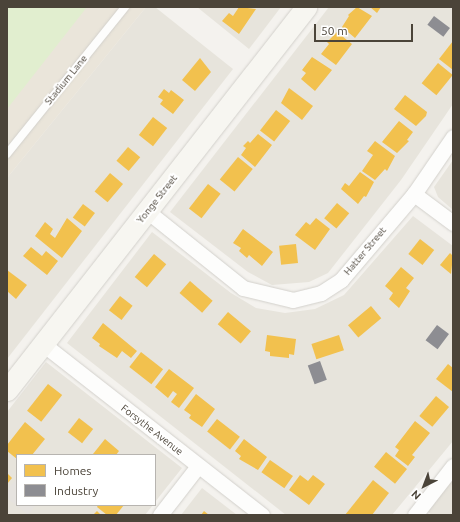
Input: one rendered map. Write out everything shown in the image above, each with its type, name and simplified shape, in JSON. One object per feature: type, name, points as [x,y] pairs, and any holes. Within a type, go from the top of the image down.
[{"type":"street","name":"Yonge Street","points":[[7,390],[306,7]]},
{"type":"street","name":"Hatter Street","points":[[147,211],[243,288],[293,300],[321,293],[341,280],[414,194],[453,136]]},
{"type":"street","points":[[414,194],[453,223]]},
{"type":"street","name":"Forsythe Avenue","points":[[43,344],[262,515]]},
{"type":"street","points":[[160,515],[198,466]]},
{"type":"street","points":[[415,515],[453,466]]},
{"type":"lane","name":"Stadium Lane","points":[[7,154],[125,7]]},
{"type":"shaded area","points":[[7,7],[146,7],[7,178]]},
{"type":"shaded area","points":[[146,7],[155,7],[233,69],[7,359],[7,178]]},
{"type":"shaded area","points":[[197,7],[281,7],[249,49]]},
{"type":"shaded area","points":[[329,7],[453,7],[453,104],[401,180],[328,273],[309,282],[272,285],[248,272],[170,212]]},
{"type":"shaded area","points":[[453,160],[453,210],[438,197],[434,187]]},
{"type":"shaded area","points":[[413,216],[453,246],[453,441],[392,515],[286,515],[67,343],[152,232],[231,293],[256,308],[285,313],[315,309],[344,295]]},
{"type":"shaded area","points":[[46,362],[182,468],[156,501],[156,454],[16,454],[16,506],[152,506],[145,515],[7,515],[7,412]]},
{"type":"shaded area","points":[[16,479],[16,505],[7,498],[7,490]]},
{"type":"shaded area","points":[[453,479],[453,515],[432,515],[427,511]]},
{"type":"shaded area","points":[[202,488],[237,515],[181,515]]},
{"type":"shaded area","points":[[17,506],[35,506],[28,515]]},
{"type":"green space","points":[[7,7],[87,7],[7,109]]},
{"type":"building: Homes","points":[[239,7],[256,9],[239,34],[222,21],[229,13],[233,16]]},
{"type":"building: Homes","points":[[357,7],[372,16],[355,38],[342,27],[349,16],[348,15]]},
{"type":"building: Homes","points":[[370,7],[381,7],[377,13]]},
{"type":"building: Homes","points":[[337,32],[352,44],[336,65],[321,54],[329,44],[327,42]]},
{"type":"building: Homes","points":[[453,41],[453,70],[439,59]]},
{"type":"building: Homes","points":[[312,57],[332,70],[315,91],[301,79],[306,73],[302,70]]},
{"type":"building: Homes","points":[[200,58],[211,72],[195,91],[182,80]]},
{"type":"building: Homes","points":[[438,63],[453,75],[436,95],[422,83]]},
{"type":"building: Homes","points":[[289,88],[313,106],[302,120],[281,103]]},
{"type":"building: Homes","points":[[164,89],[169,93],[171,90],[184,100],[173,114],[160,104],[163,100],[158,97]]},
{"type":"building: Homes","points":[[405,95],[427,112],[426,116],[416,126],[394,109]]},
{"type":"building: Homes","points":[[276,110],[290,121],[274,142],[260,130]]},
{"type":"building: Homes","points":[[153,117],[167,128],[153,146],[139,135]]},
{"type":"building: Homes","points":[[399,121],[413,132],[407,140],[409,141],[397,153],[382,142]]},
{"type":"building: Homes","points":[[258,134],[272,145],[255,167],[241,155],[246,148],[243,146],[248,141],[250,143]]},
{"type":"building: Homes","points":[[375,141],[395,156],[387,171],[385,169],[375,180],[362,171],[373,155],[367,151]]},
{"type":"building: Homes","points":[[128,147],[140,157],[129,171],[116,161]]},
{"type":"building: Homes","points":[[238,157],[253,169],[235,191],[220,180]]},
{"type":"building: Homes","points":[[360,172],[374,182],[366,197],[364,196],[358,204],[341,189],[345,183],[349,186]]},
{"type":"building: Homes","points":[[110,173],[123,184],[108,202],[95,191]]},
{"type":"building: Homes","points":[[208,184],[221,194],[202,218],[189,208]]},
{"type":"building: Homes","points":[[337,203],[349,213],[336,229],[324,218]]},
{"type":"building: Homes","points":[[83,204],[95,213],[85,227],[73,218]]},
{"type":"building: Homes","points":[[67,218],[82,231],[62,258],[35,236],[45,222],[53,229],[50,234],[55,238]]},
{"type":"building: Homes","points":[[316,218],[330,229],[315,250],[295,235],[306,222],[310,225]]},
{"type":"building: Homes","points":[[243,229],[273,252],[262,266],[249,255],[247,258],[239,251],[241,248],[233,243]]},
{"type":"building: Homes","points":[[420,239],[434,250],[422,265],[408,254]]},
{"type":"building: Homes","points":[[296,244],[298,263],[281,265],[279,246]]},
{"type":"building: Homes","points":[[31,247],[42,256],[46,251],[58,261],[47,275],[23,256]]},
{"type":"building: Homes","points":[[450,253],[453,256],[451,274],[440,265]]},
{"type":"building: Homes","points":[[154,254],[166,264],[147,287],[135,277]]},
{"type":"building: Homes","points":[[401,267],[414,278],[406,288],[410,291],[399,308],[389,299],[393,293],[385,286]]},
{"type":"building: Homes","points":[[7,270],[27,285],[16,299],[7,291]]},
{"type":"building: Homes","points":[[190,281],[213,301],[202,313],[180,293]]},
{"type":"building: Homes","points":[[120,296],[133,306],[122,320],[109,310]]},
{"type":"building: Homes","points":[[371,306],[381,318],[358,338],[348,325]]},
{"type":"building: Homes","points":[[228,312],[251,331],[241,344],[218,324]]},
{"type":"building: Homes","points":[[103,323],[137,351],[131,358],[122,351],[117,358],[99,346],[100,344],[92,338]]},
{"type":"building: Homes","points":[[267,335],[296,339],[294,355],[289,354],[289,358],[270,356],[270,352],[265,351]]},
{"type":"building: Homes","points":[[339,335],[344,350],[316,359],[311,344]]},
{"type":"building: Homes","points":[[141,352],[163,369],[151,384],[129,367]]},
{"type":"building: Homes","points":[[448,364],[453,368],[453,392],[436,379]]},
{"type":"building: Homes","points":[[169,369],[194,388],[179,408],[171,402],[177,394],[173,391],[168,398],[155,387]]},
{"type":"building: Homes","points":[[48,384],[62,395],[41,422],[27,411]]},
{"type":"building: Homes","points":[[196,394],[215,409],[202,427],[189,418],[191,415],[184,410]]},
{"type":"building: Homes","points":[[436,396],[449,407],[432,427],[419,416]]},
{"type":"building: Homes","points":[[79,418],[93,429],[82,443],[68,432]]},
{"type":"building: Homes","points":[[217,419],[240,437],[230,449],[207,432]]},
{"type":"building: Homes","points":[[415,421],[430,433],[412,455],[415,457],[408,466],[395,456],[399,450],[395,447]]},
{"type":"building: Homes","points":[[25,422],[45,439],[33,454],[16,454],[16,458],[7,451],[7,445]]},
{"type":"building: Homes","points":[[105,439],[119,451],[117,454],[93,454]]},
{"type":"building: Homes","points":[[244,439],[267,457],[258,470],[239,459],[241,456],[235,451]]},
{"type":"building: Homes","points":[[386,452],[407,469],[395,484],[374,467]]},
{"type":"building: Homes","points":[[270,460],[293,476],[284,488],[261,472]]},
{"type":"building: Homes","points":[[7,473],[12,478],[7,484]]},
{"type":"building: Homes","points":[[300,475],[308,481],[313,475],[325,484],[309,505],[289,490]]},
{"type":"building: Homes","points":[[373,480],[389,493],[372,515],[345,515]]},
{"type":"building: Homes","points":[[123,506],[116,515],[107,515],[97,507]]},
{"type":"building: Homes","points":[[97,511],[101,515],[93,515]]},
{"type":"building: Homes","points":[[204,511],[209,515],[201,515]]},
{"type":"building: Industry","points":[[434,16],[450,28],[443,37],[427,25]]},
{"type":"building: Industry","points":[[437,325],[449,334],[438,349],[426,340]]},
{"type":"building: Industry","points":[[320,361],[327,380],[315,384],[308,365]]}]
